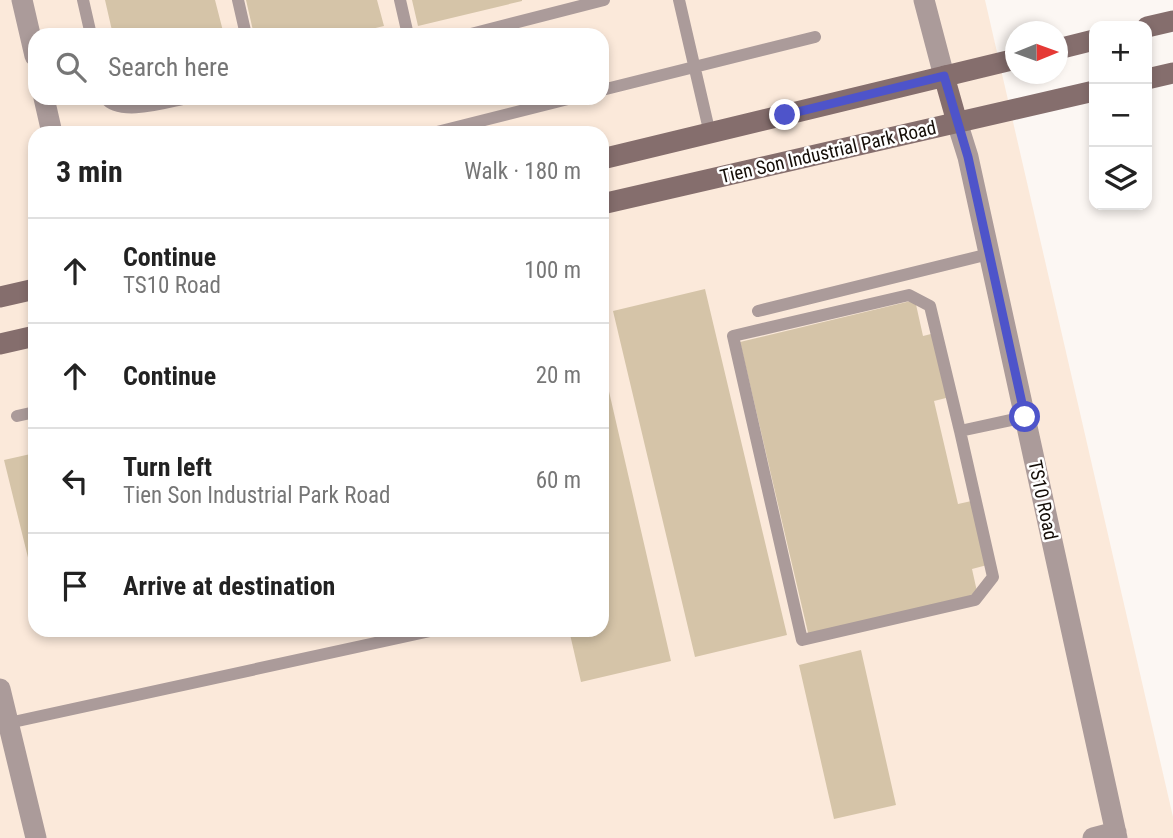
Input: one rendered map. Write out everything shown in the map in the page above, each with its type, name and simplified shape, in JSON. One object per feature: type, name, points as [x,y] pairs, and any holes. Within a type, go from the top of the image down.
[{"type":"main road","points":[[1152,26],[1173,21]]},
{"type":"main road","points":[[1068,46],[1089,41]]},
{"type":"main road","points":[[609,157],[1005,62]]},
{"type":"main road","points":[[1152,78],[1173,73]]},
{"type":"main road","points":[[944,76],[957,122]]},
{"type":"main road","name":"Tien Son Industrial Park Road","points":[[609,202],[1089,92]]},
{"type":"main road","points":[[0,297],[28,291]]},
{"type":"main road","points":[[0,344],[28,337]]},
{"type":"street","points":[[22,0],[28,28]]},
{"type":"street","points":[[924,0],[944,76]]},
{"type":"street","points":[[46,105],[50,126]]},
{"type":"street","name":"TS10 Road","points":[[957,122],[968,157],[1117,835]]},
{"type":"street","points":[[0,689],[4,724],[36,838]]},
{"type":"street","points":[[1093,838],[1117,835]]},
{"type":"lane","points":[[83,0],[89,28]]},
{"type":"lane","points":[[238,0],[244,28]]},
{"type":"lane","points":[[400,0],[406,28]]},
{"type":"lane","points":[[490,28],[569,4],[604,0]]},
{"type":"lane","points":[[679,0],[710,134]]},
{"type":"lane","points":[[609,88],[816,37]]},
{"type":"lane","points":[[113,105],[147,105]]},
{"type":"lane","points":[[461,126],[544,105]]},
{"type":"lane","points":[[758,311],[989,254]]},
{"type":"lane","points":[[909,295],[930,306],[960,431],[993,577],[975,600],[802,640],[733,336],[909,295]]},
{"type":"lane","points":[[17,416],[28,414]]},
{"type":"lane","points":[[960,431],[1025,417]]},
{"type":"lane","points":[[4,724],[403,637]]},
{"type":"shaded area","points":[[0,0],[985,0],[1173,817],[1173,838],[0,838]]},
{"type":"building","points":[[105,0],[215,0],[222,28],[111,28]]},
{"type":"building","points":[[246,0],[377,0],[384,26],[376,28],[252,28]]},
{"type":"building","points":[[412,0],[522,0],[522,1],[418,26]]},
{"type":"building","points":[[705,289],[787,635],[695,657],[613,311]]},
{"type":"building","points":[[915,300],[923,336],[939,332],[954,396],[934,401],[958,504],[976,500],[991,564],[972,569],[978,596],[809,637],[740,342]]},
{"type":"building","points":[[609,391],[671,661],[581,682],[571,637],[609,637]]},
{"type":"building","points":[[28,455],[28,558],[4,460]]},
{"type":"building","points":[[861,650],[896,805],[834,819],[799,665]]},
{"type":"route","points":[[785,115],[944,76],[968,157],[1025,417]]}]
